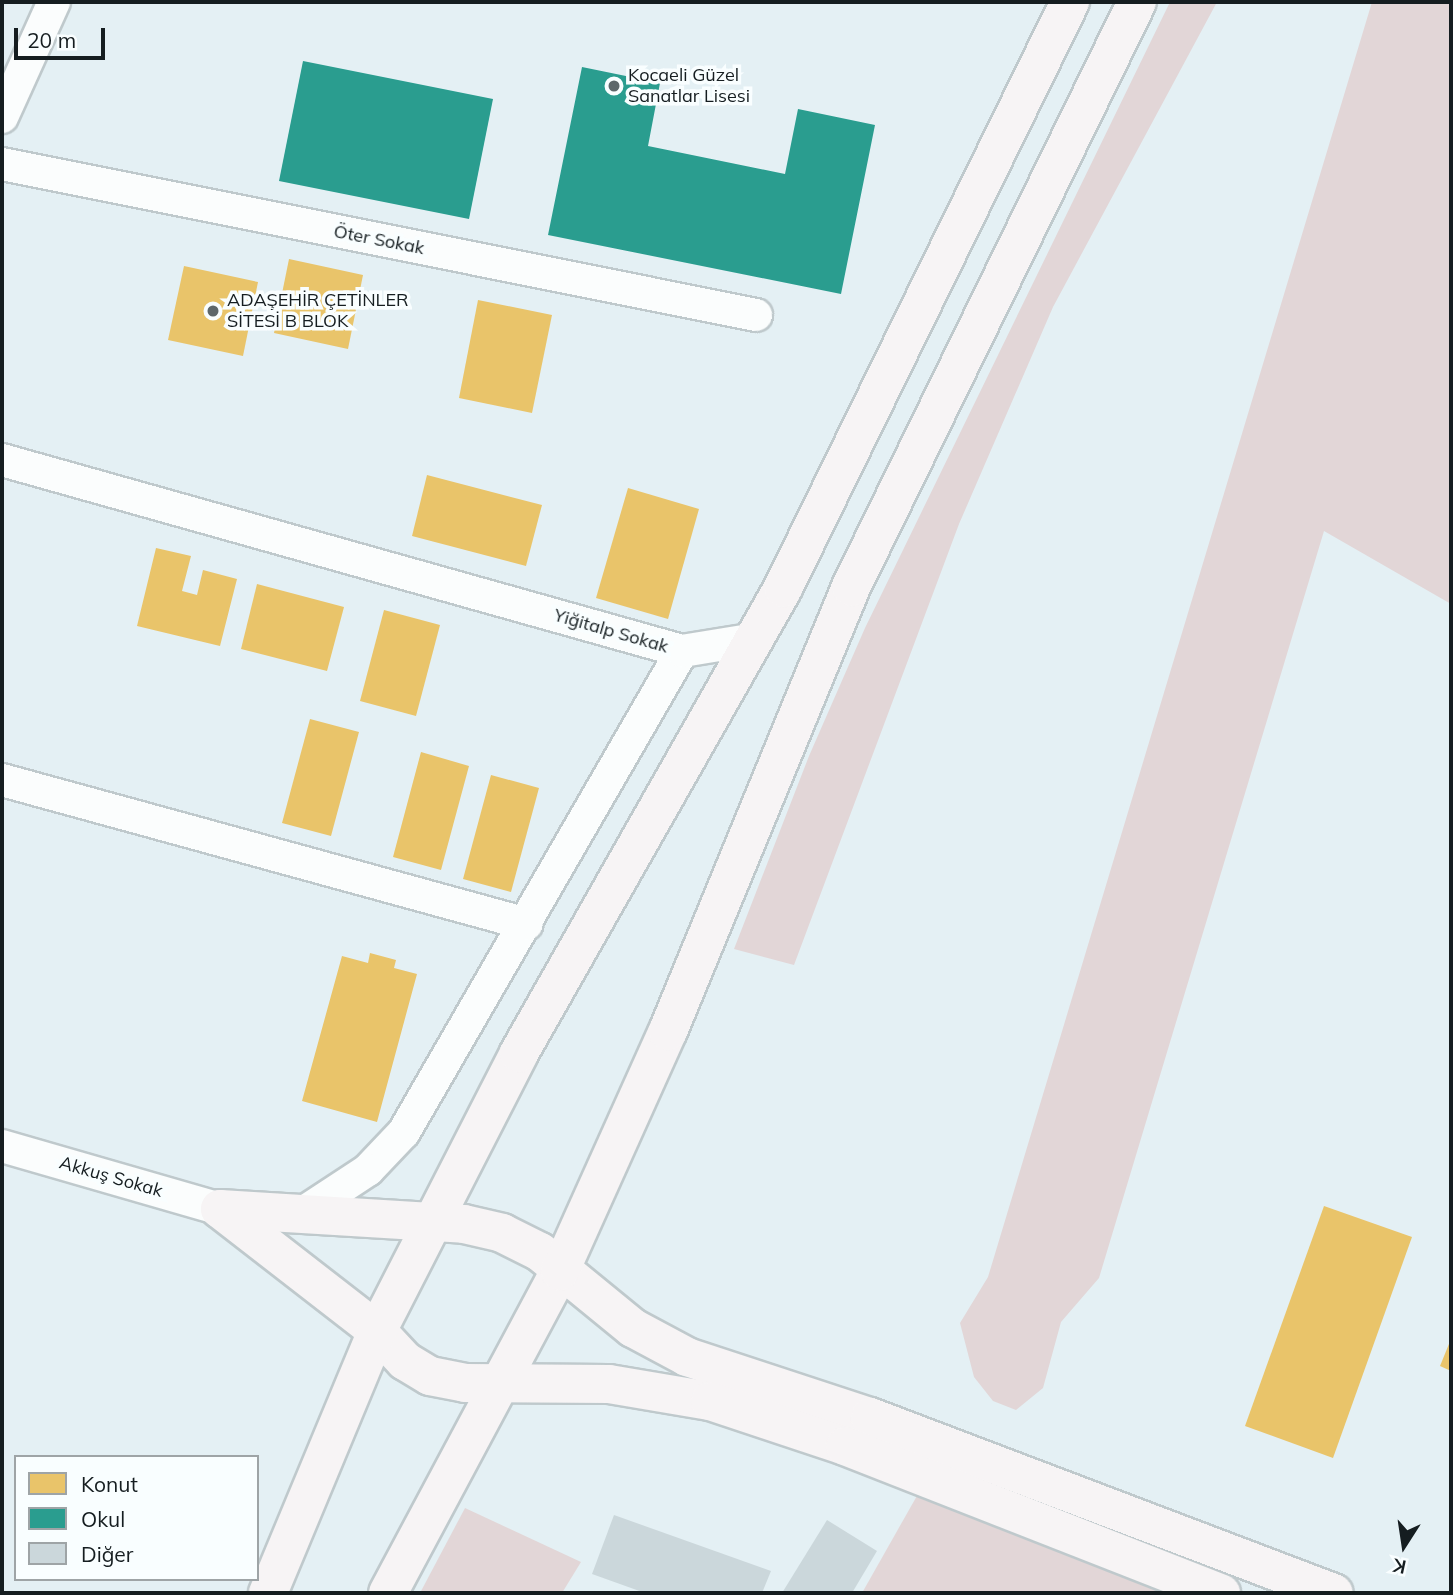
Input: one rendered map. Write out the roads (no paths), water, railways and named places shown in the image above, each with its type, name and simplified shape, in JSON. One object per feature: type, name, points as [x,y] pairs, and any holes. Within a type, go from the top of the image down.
[{"type":"main road","points":[[268,1593],[377,1331],[532,1029],[755,639],[1070,2]]},
{"type":"main road","points":[[388,1593],[560,1271],[668,1031],[851,587],[1137,2]]},
{"type":"main road","points":[[220,1209],[464,1224],[502,1233],[540,1252],[633,1328],[687,1357],[870,1417],[1334,1593]]},
{"type":"main road","points":[[220,1209],[377,1331],[405,1361],[430,1376],[465,1383],[610,1384],[710,1401],[845,1446],[1221,1593]]},
{"type":"street","points":[[2,117],[54,2]]},
{"type":"street","name":"Öter Sokak","points":[[2,164],[756,315]]},
{"type":"street","name":"Yiğitalp Sokak","points":[[2,460],[682,651],[527,924],[404,1132],[368,1170],[303,1212]]},
{"type":"street","points":[[682,651],[755,639]]},
{"type":"street","points":[[2,780],[527,924]]},
{"type":"street","name":"Akkuş Sokak","points":[[2,1146],[220,1209]]},
{"type":"place","name":"Kocaeli Güzel Sanatlar Lisesi","points":[[614,86]]},
{"type":"place","name":"ADAŞEHİR ÇETİNLER SİTESİ B BLOK","points":[[213,311]]}]
